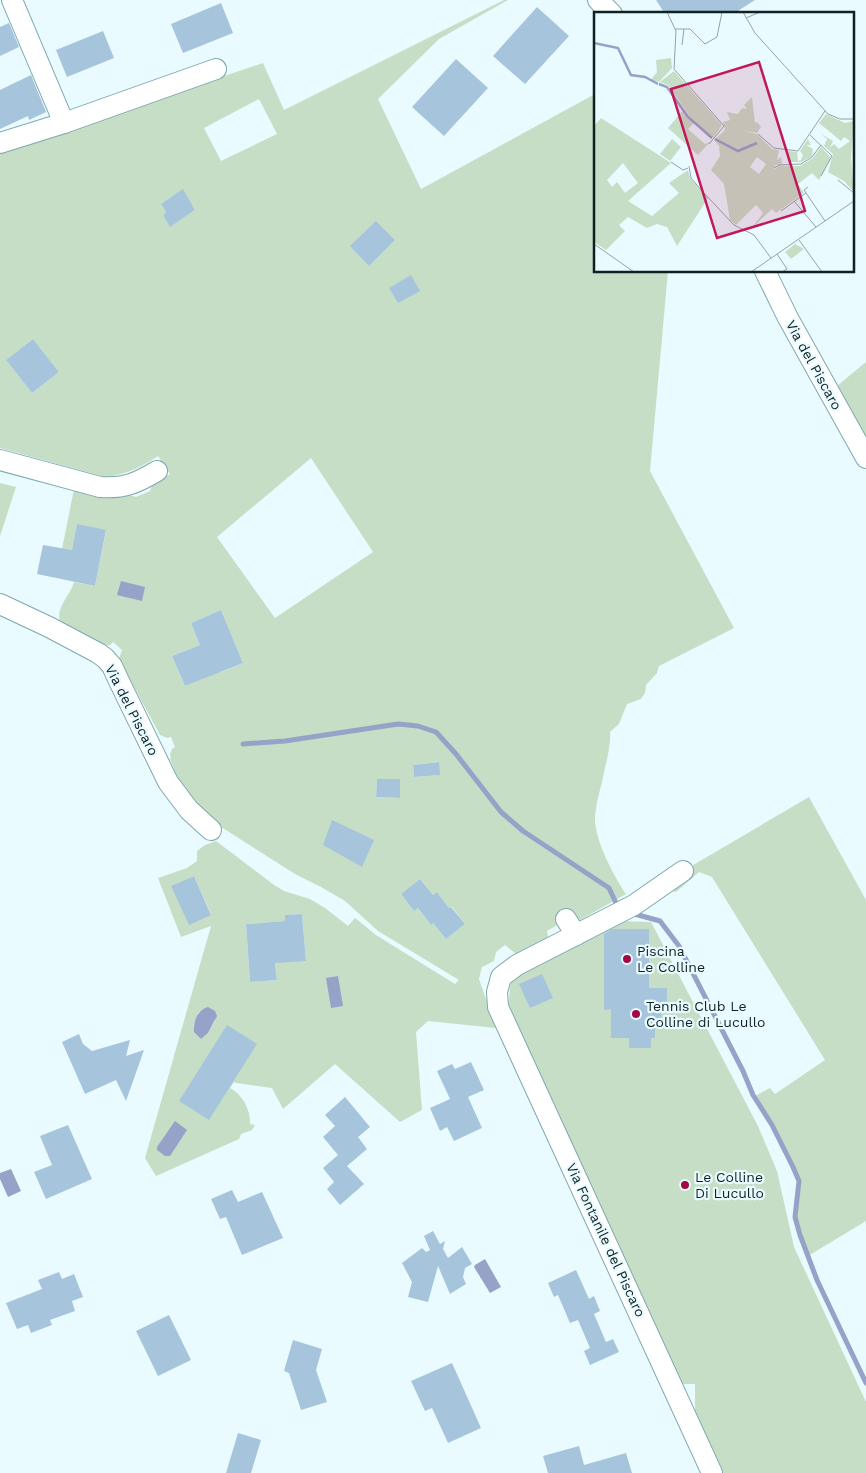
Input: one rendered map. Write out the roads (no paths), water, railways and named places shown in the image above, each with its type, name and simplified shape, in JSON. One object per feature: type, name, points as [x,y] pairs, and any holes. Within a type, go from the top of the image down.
[{"type":"street","points":[[12,0],[64,123]]},
{"type":"street","points":[[598,0],[610,12]]},
{"type":"street","points":[[0,143],[64,123],[216,69]]},
{"type":"street","name":"Via del Piscaro","points":[[766,272],[788,318],[866,458]]},
{"type":"street","points":[[0,460],[100,488],[127,486],[157,471]]},
{"type":"street","name":"Via del Piscaro","points":[[0,604],[49,627],[105,658],[112,666],[168,782],[190,810],[212,830]]},
{"type":"street","name":"Via Fontanile del Piscaro","points":[[682,871],[667,890],[634,905],[571,927],[501,977],[497,992],[498,1007],[712,1473]]},
{"type":"water","points":[[121,581],[145,587],[142,601],[117,595]]},
{"type":"water","points":[[338,976],[343,1006],[331,1008],[326,978]]},
{"type":"water","points":[[208,1007],[215,1011],[217,1016],[208,1033],[201,1039],[194,1032],[194,1024],[198,1014]]},
{"type":"water","points":[[175,1121],[187,1130],[170,1156],[165,1156],[157,1150],[157,1147]]},
{"type":"water","points":[[11,1169],[21,1191],[8,1197],[0,1179],[0,1173]]},
{"type":"water","points":[[485,1259],[501,1287],[490,1293],[474,1267]]},
{"type":"waterway","points":[[243,744],[285,741],[398,724],[418,726],[436,732],[456,754],[501,812],[523,831],[609,888],[616,903]]},
{"type":"waterway","points":[[631,913],[660,921],[679,946],[743,1071],[753,1095],[772,1125],[799,1181],[795,1217],[800,1235],[817,1280],[866,1383]]},
{"type":"place","name":"Piscina Le Colline","points":[[627,959]]},
{"type":"place","name":"Tennis Club Le Colline di Lucullo","points":[[636,1014]]},
{"type":"place","name":"Le Colline Di Lucullo","points":[[685,1185]]}]
